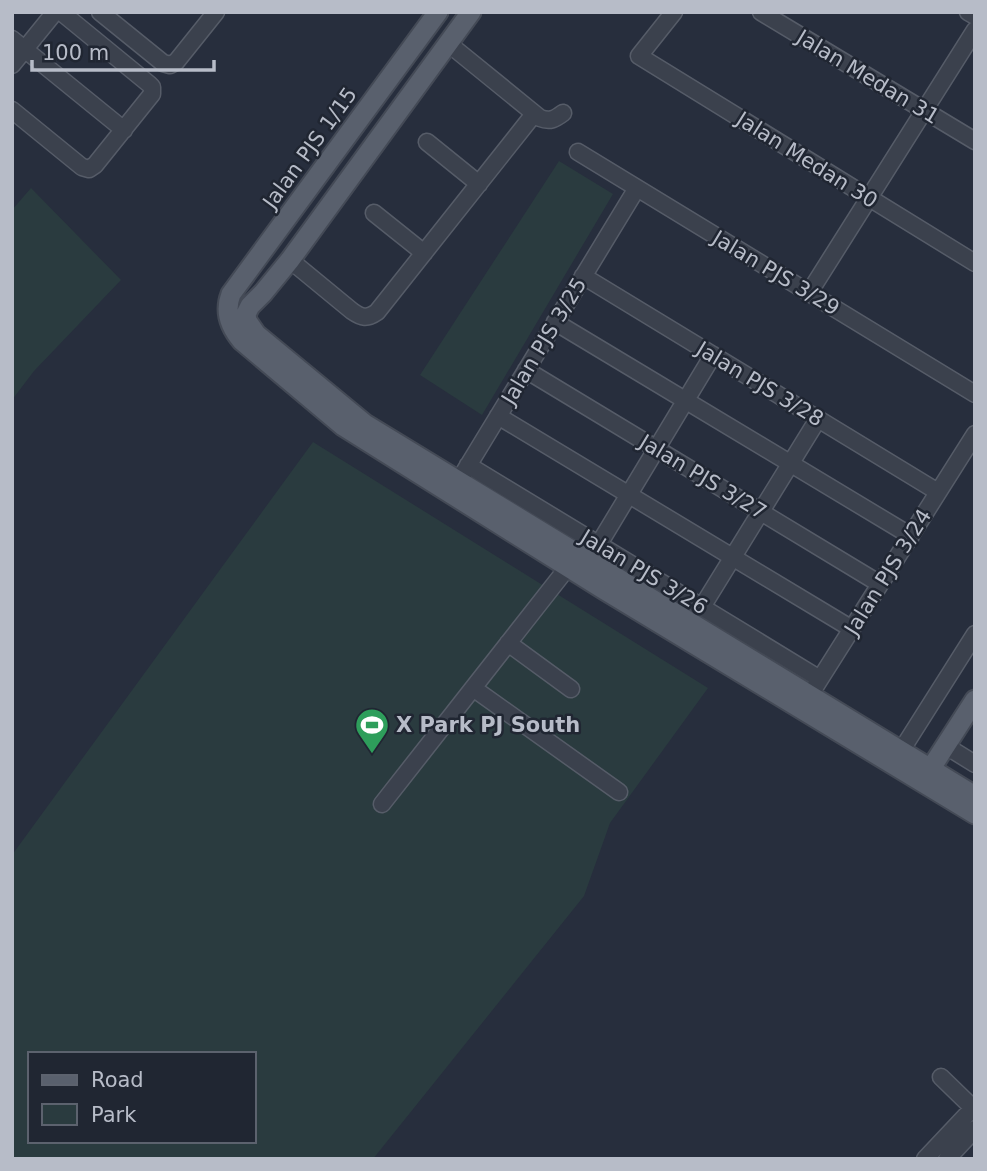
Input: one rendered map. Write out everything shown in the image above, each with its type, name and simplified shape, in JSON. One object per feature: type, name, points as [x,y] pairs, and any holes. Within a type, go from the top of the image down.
[{"type":"main road","name":"Jalan PJS 1/15","points":[[237,314],[227,303],[231,294],[438,12]]},
{"type":"main road","points":[[471,12],[290,260],[263,293],[237,314],[233,330],[242,341],[343,426],[459,480],[568,567],[927,776],[975,796]]},
{"type":"main road","points":[[266,343],[261,330],[261,317],[265,304],[290,260]]},
{"type":"main road","points":[[237,314],[266,343],[365,424],[459,480],[805,703],[901,751],[927,776],[975,814]]},
{"type":"main road","points":[[927,776],[975,700]]},
{"type":"street","points":[[12,65],[19,44],[55,12]]},
{"type":"street","points":[[12,110],[82,167],[89,169],[152,94],[152,87],[145,80],[61,12]]},
{"type":"street","points":[[100,12],[163,63],[170,65],[178,59],[207,16]]},
{"type":"street","name":"Jalan Medan 30","points":[[674,12],[639,56],[975,263]]},
{"type":"street","name":"Jalan Medan 31","points":[[761,12],[975,141]]},
{"type":"street","points":[[968,12],[975,16]]},
{"type":"street","points":[[809,293],[975,30]]},
{"type":"street","points":[[19,44],[124,130]]},
{"type":"street","points":[[449,44],[540,118],[548,121],[563,113]]},
{"type":"street","points":[[290,260],[362,317],[377,312],[534,114]]},
{"type":"street","points":[[427,142],[480,184]]},
{"type":"street","name":"Jalan PJS 3/29","points":[[578,152],[975,394]]},
{"type":"street","name":"Jalan PJS 3/25","points":[[459,480],[637,188]]},
{"type":"street","points":[[374,213],[424,253]]},
{"type":"street","name":"Jalan PJS 3/28","points":[[583,276],[938,492]]},
{"type":"street","points":[[555,322],[911,536]]},
{"type":"street","points":[[598,544],[713,355]]},
{"type":"street","name":"Jalan PJS 3/27","points":[[526,370],[880,584]]},
{"type":"street","points":[[498,416],[852,629]]},
{"type":"street","points":[[702,607],[818,419]]},
{"type":"street","name":"Jalan PJS 3/24","points":[[805,703],[975,434]]},
{"type":"street","name":"Jalan PJS 3/26","points":[[459,480],[598,544],[820,679]]},
{"type":"street","points":[[382,804],[568,567]]},
{"type":"street","points":[[901,751],[975,634]]},
{"type":"street","points":[[508,643],[570,689]]},
{"type":"street","points":[[473,688],[619,792]]},
{"type":"street","points":[[946,746],[975,764]]},
{"type":"street","points":[[925,1159],[974,1108],[941,1077]]},
{"type":"street","points":[[947,1159],[975,1129]]},
{"type":"green space","points":[[559,161],[613,194],[482,415],[420,375]]},
{"type":"green space","points":[[31,188],[121,280],[34,371],[12,400],[12,210]]},
{"type":"green space","name":"X Park PJ South","points":[[313,442],[708,688],[610,823],[584,896],[373,1159],[12,1159],[12,855]]},
{"type":"place","name":"X Park PJ South","points":[[372,755]]}]
